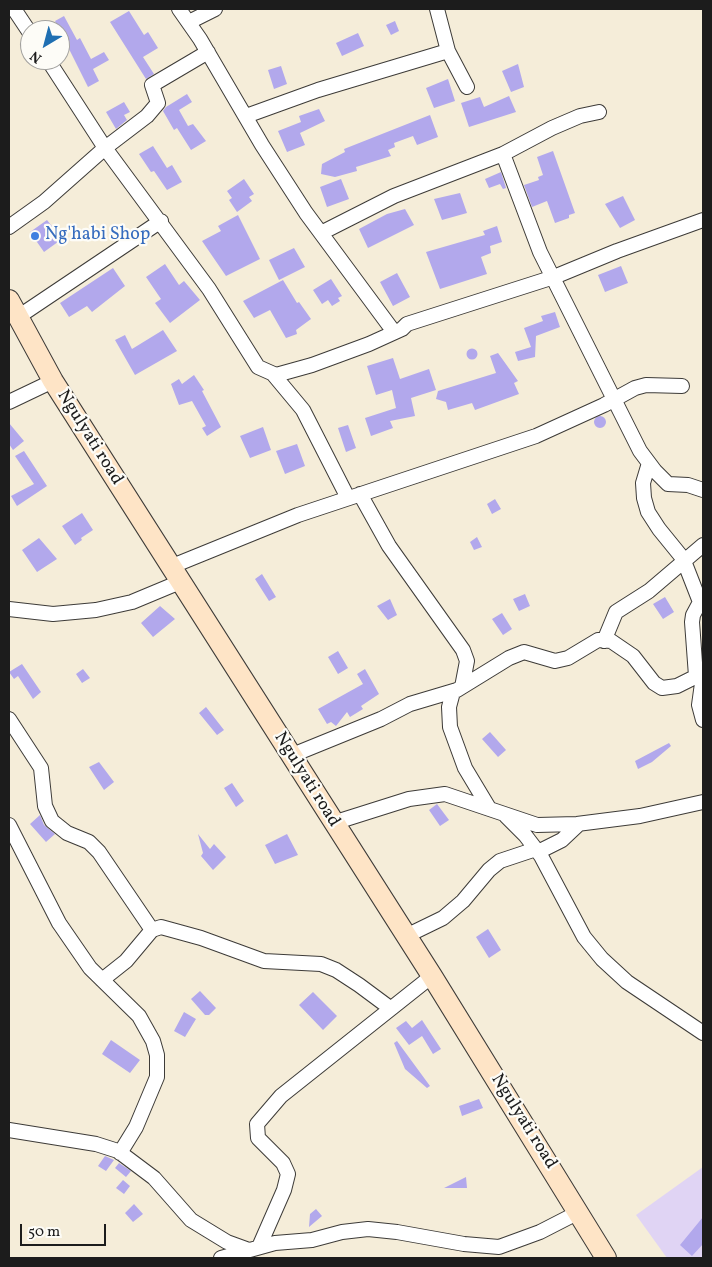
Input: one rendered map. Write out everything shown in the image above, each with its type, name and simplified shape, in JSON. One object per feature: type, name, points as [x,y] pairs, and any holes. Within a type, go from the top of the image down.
[{"type":"main road","name":"Ngulyati road","points":[[13,309],[53,382],[432,976],[606,1258]]},
{"type":"street","points":[[14,9],[21,20]]},
{"type":"street","points":[[179,9],[208,52],[306,213],[394,332]]},
{"type":"street","points":[[189,22],[215,9]]},
{"type":"street","points":[[437,9],[448,51],[467,87]]},
{"type":"street","points":[[246,116],[318,90],[448,51]]},
{"type":"street","points":[[9,227],[52,196],[105,148],[147,116],[157,105],[158,99],[152,90],[152,85],[208,52]]},
{"type":"street","points":[[54,70],[105,148],[209,289],[258,367],[272,374],[302,410],[354,496],[464,650],[468,661],[458,690],[448,706],[450,727],[465,768],[489,808]]},
{"type":"street","points":[[321,233],[394,196],[503,154],[552,128],[580,116],[598,112]]},
{"type":"street","points":[[503,154],[533,234],[614,399],[649,463],[668,484],[688,485],[703,490]]},
{"type":"street","points":[[272,374],[287,373],[312,365],[394,332],[407,324],[554,277],[617,250],[703,220]]},
{"type":"street","points":[[13,309],[161,222]]},
{"type":"street","points":[[9,402],[53,382]]},
{"type":"street","points":[[9,610],[53,614],[96,610],[132,602],[175,575],[298,515],[536,436],[646,385],[682,386]]},
{"type":"street","points":[[649,463],[644,483],[644,498],[648,512],[658,529],[684,561],[700,602],[692,622],[701,675],[699,705],[703,720]]},
{"type":"street","points":[[604,640],[616,612],[649,591],[703,545]]},
{"type":"street","points":[[290,756],[382,719],[410,704],[458,690],[509,658],[524,652],[555,661],[568,658],[598,640],[604,640],[621,646],[633,656],[654,683],[662,688],[677,686],[701,675]]},
{"type":"street","points":[[9,720],[41,768],[48,815],[61,829],[89,842],[99,852],[152,930]]},
{"type":"street","points":[[333,823],[409,800],[445,794],[537,824],[579,824],[640,816],[703,802]]},
{"type":"street","points":[[502,813],[525,835],[537,851],[584,937],[602,959],[627,982],[703,1033]]},
{"type":"street","points":[[406,936],[443,918],[463,901],[489,870],[500,861],[537,851],[562,840],[579,824]]},
{"type":"street","points":[[10,835],[59,922],[90,968],[139,1016],[153,1041],[157,1055],[157,1077],[136,1127],[120,1153]]},
{"type":"street","points":[[102,980],[126,961],[152,930],[161,926],[201,938],[264,961],[290,964],[321,964],[336,970],[390,1008]]},
{"type":"street","points":[[250,1252],[284,1190],[288,1174],[283,1163],[258,1138],[257,1124],[281,1096],[432,976]]},
{"type":"street","points":[[9,1130],[96,1144],[120,1153],[154,1178],[191,1220],[226,1242],[250,1252]]},
{"type":"street","points":[[221,1258],[368,1229],[398,1232],[464,1244],[500,1247],[540,1232],[579,1212]]},
{"type":"shaded area","points":[[703,1167],[703,1258],[667,1258],[636,1215]]},
{"type":"building","points":[[129,11],[144,35],[148,32],[158,48],[143,57],[154,74],[146,79],[110,22]]},
{"type":"building","points":[[64,16],[66,20],[57,20]]},
{"type":"building","points":[[395,21],[399,31],[391,35],[386,25]]},
{"type":"building","points":[[70,27],[77,40],[80,38],[91,59],[104,52],[109,60],[93,69],[99,81],[88,87],[70,51]]},
{"type":"building","points":[[358,33],[364,46],[342,56],[336,43]]},
{"type":"building","points":[[518,64],[524,87],[511,92],[502,71]]},
{"type":"building","points":[[281,66],[287,84],[274,89],[268,70]]},
{"type":"building","points":[[448,79],[455,101],[434,108],[426,88]]},
{"type":"building","points":[[187,94],[192,102],[179,110],[188,126],[193,124],[206,141],[191,150],[177,128],[174,130],[163,111],[166,107]]},
{"type":"building","points":[[509,96],[516,112],[469,127],[461,103],[480,97],[484,107]]},
{"type":"building","points":[[124,102],[130,112],[124,115],[127,120],[116,129],[106,112]]},
{"type":"building","points":[[319,109],[325,121],[300,133],[305,145],[287,152],[278,131],[301,122],[299,116]]},
{"type":"building","points":[[430,115],[438,137],[417,145],[413,136],[394,143],[395,147],[388,150],[391,156],[356,167],[357,171],[335,177],[321,174],[322,164],[345,152],[344,149]]},
{"type":"building","points":[[153,146],[167,168],[172,165],[182,182],[167,190],[154,171],[151,172],[139,154]]},
{"type":"building","points":[[553,151],[575,213],[569,215],[569,218],[555,223],[547,201],[532,207],[524,185],[539,180],[538,177],[543,175],[537,157]]},
{"type":"building","points":[[501,172],[506,188],[503,189],[500,184],[489,188],[485,179]]},
{"type":"building","points":[[244,179],[254,194],[249,197],[252,201],[237,212],[229,200],[232,198],[227,191]]},
{"type":"building","points":[[341,179],[349,199],[327,207],[320,187]]},
{"type":"building","points":[[460,193],[467,213],[442,220],[434,199]]},
{"type":"building","points":[[623,196],[635,220],[620,228],[605,204]]},
{"type":"building","points":[[405,209],[414,225],[368,248],[359,229],[387,214]]},
{"type":"building","points":[[238,215],[260,259],[226,276],[202,241],[221,231],[218,226]]},
{"type":"building","points":[[47,220],[62,239],[44,252],[30,232]]},
{"type":"building","points":[[497,226],[502,242],[490,246],[491,253],[481,257],[487,274],[440,289],[426,252],[485,235],[483,231]]},
{"type":"building","points":[[294,248],[305,267],[279,280],[269,260]]},
{"type":"building","points":[[165,264],[179,285],[184,281],[200,300],[170,323],[155,303],[161,299],[146,277]]},
{"type":"building","points":[[621,266],[628,283],[605,292],[598,275]]},
{"type":"building","points":[[113,268],[125,286],[92,312],[87,306],[69,317],[60,303]]},
{"type":"building","points":[[397,273],[410,297],[393,306],[380,282]]},
{"type":"building","points":[[331,279],[342,296],[338,298],[340,301],[332,306],[328,300],[322,304],[313,290]]},
{"type":"building","points":[[283,280],[297,303],[299,302],[311,319],[296,330],[297,334],[286,338],[270,310],[254,318],[243,301]]},
{"type":"building","points":[[555,312],[560,327],[536,336],[535,357],[518,361],[515,352],[531,347],[524,328],[543,321],[541,316]]},
{"type":"building","points":[[163,330],[177,351],[135,375],[115,340],[125,335],[132,349]]},
{"type":"building","points":[[470,349],[474,349],[477,354],[476,358],[470,359],[467,356],[467,352]]},
{"type":"building","points":[[498,353],[518,381],[514,383],[519,394],[475,410],[472,403],[448,410],[446,402],[436,399],[438,391],[496,373],[490,356]]},
{"type":"building","points":[[393,358],[400,379],[429,369],[436,390],[411,398],[415,416],[390,421],[393,428],[371,436],[365,418],[396,408],[392,390],[376,395],[367,366]]},
{"type":"building","points":[[194,375],[204,390],[202,391],[221,427],[207,436],[202,428],[206,426],[192,401],[179,405],[171,384],[179,379],[182,384]]},
{"type":"building","points":[[598,416],[602,416],[606,422],[602,428],[598,428],[594,424],[594,420]]},
{"type":"building","points":[[9,423],[24,441],[13,450],[9,444]]},
{"type":"building","points":[[348,425],[356,448],[346,452],[338,428]]},
{"type":"building","points":[[263,427],[271,450],[250,458],[240,436]]},
{"type":"building","points":[[297,444],[305,466],[285,474],[276,451]]},
{"type":"building","points":[[24,451],[47,486],[17,506],[11,496],[34,484],[15,456]]},
{"type":"building","points":[[495,499],[501,509],[492,514],[487,504]]},
{"type":"building","points":[[82,513],[93,530],[81,538],[82,540],[75,545],[62,526]]},
{"type":"building","points":[[477,537],[482,547],[474,550],[470,542]]},
{"type":"building","points":[[39,538],[57,559],[37,572],[22,550]]},
{"type":"building","points":[[262,574],[276,597],[269,601],[255,579]]},
{"type":"building","points":[[525,594],[530,606],[519,611],[513,599]]},
{"type":"building","points":[[665,597],[674,612],[663,619],[653,604]]},
{"type":"building","points":[[390,599],[397,615],[388,620],[377,606]]},
{"type":"building","points":[[160,606],[175,619],[153,637],[141,623]]},
{"type":"building","points":[[502,613],[512,629],[503,635],[492,619]]},
{"type":"building","points":[[338,651],[348,668],[338,674],[328,657]]},
{"type":"building","points":[[22,664],[41,692],[33,699],[18,676],[14,679],[9,672]]},
{"type":"building","points":[[83,669],[90,678],[82,683],[76,674]]},
{"type":"building","points":[[365,669],[379,694],[361,706],[363,709],[350,717],[347,712],[336,726],[331,722],[327,724],[318,709],[363,684],[357,674]]},
{"type":"building","points":[[206,707],[224,730],[217,735],[199,713]]},
{"type":"building","points":[[490,732],[506,750],[498,757],[482,739]]},
{"type":"building","points":[[669,743],[671,746],[652,762],[638,769],[635,761]]},
{"type":"building","points":[[99,762],[114,782],[104,790],[89,767]]},
{"type":"building","points":[[232,783],[244,801],[236,807],[224,788]]},
{"type":"building","points":[[437,804],[449,820],[440,826],[429,810]]},
{"type":"building","points":[[40,815],[44,825],[55,834],[46,842],[30,824]]},
{"type":"building","points":[[198,834],[210,849],[214,844],[226,857],[213,870],[201,856],[203,853]]},
{"type":"building","points":[[287,834],[298,855],[275,864],[265,845]]},
{"type":"building","points":[[488,929],[501,950],[489,958],[476,937]]},
{"type":"building","points":[[200,991],[216,1008],[209,1015],[205,1015],[191,999]]},
{"type":"building","points":[[313,992],[337,1016],[323,1030],[299,1005]]},
{"type":"building","points":[[184,1012],[196,1019],[185,1037],[174,1031]]},
{"type":"building","points":[[422,1020],[441,1049],[433,1054],[422,1036],[409,1045],[396,1028],[406,1021],[412,1028]]},
{"type":"building","points":[[111,1040],[140,1060],[130,1073],[102,1054]]},
{"type":"building","points":[[397,1041],[430,1086],[427,1088],[405,1069],[394,1043]]},
{"type":"building","points":[[479,1099],[483,1108],[462,1116],[459,1106]]},
{"type":"building","points":[[105,1156],[114,1160],[106,1171],[98,1166]]},
{"type":"building","points":[[119,1163],[131,1171],[126,1177],[115,1168]]},
{"type":"building","points":[[466,1177],[467,1188],[444,1188]]},
{"type":"building","points":[[123,1180],[130,1186],[124,1194],[116,1188]]},
{"type":"building","points":[[134,1204],[143,1214],[133,1222],[125,1213]]},
{"type":"building","points":[[316,1209],[322,1216],[309,1227],[310,1214]]},
{"type":"building","points":[[703,1217],[703,1244],[692,1256],[680,1245]]},
{"type":"place","name":"Ng'habi Shop","points":[[35,236]]}]
